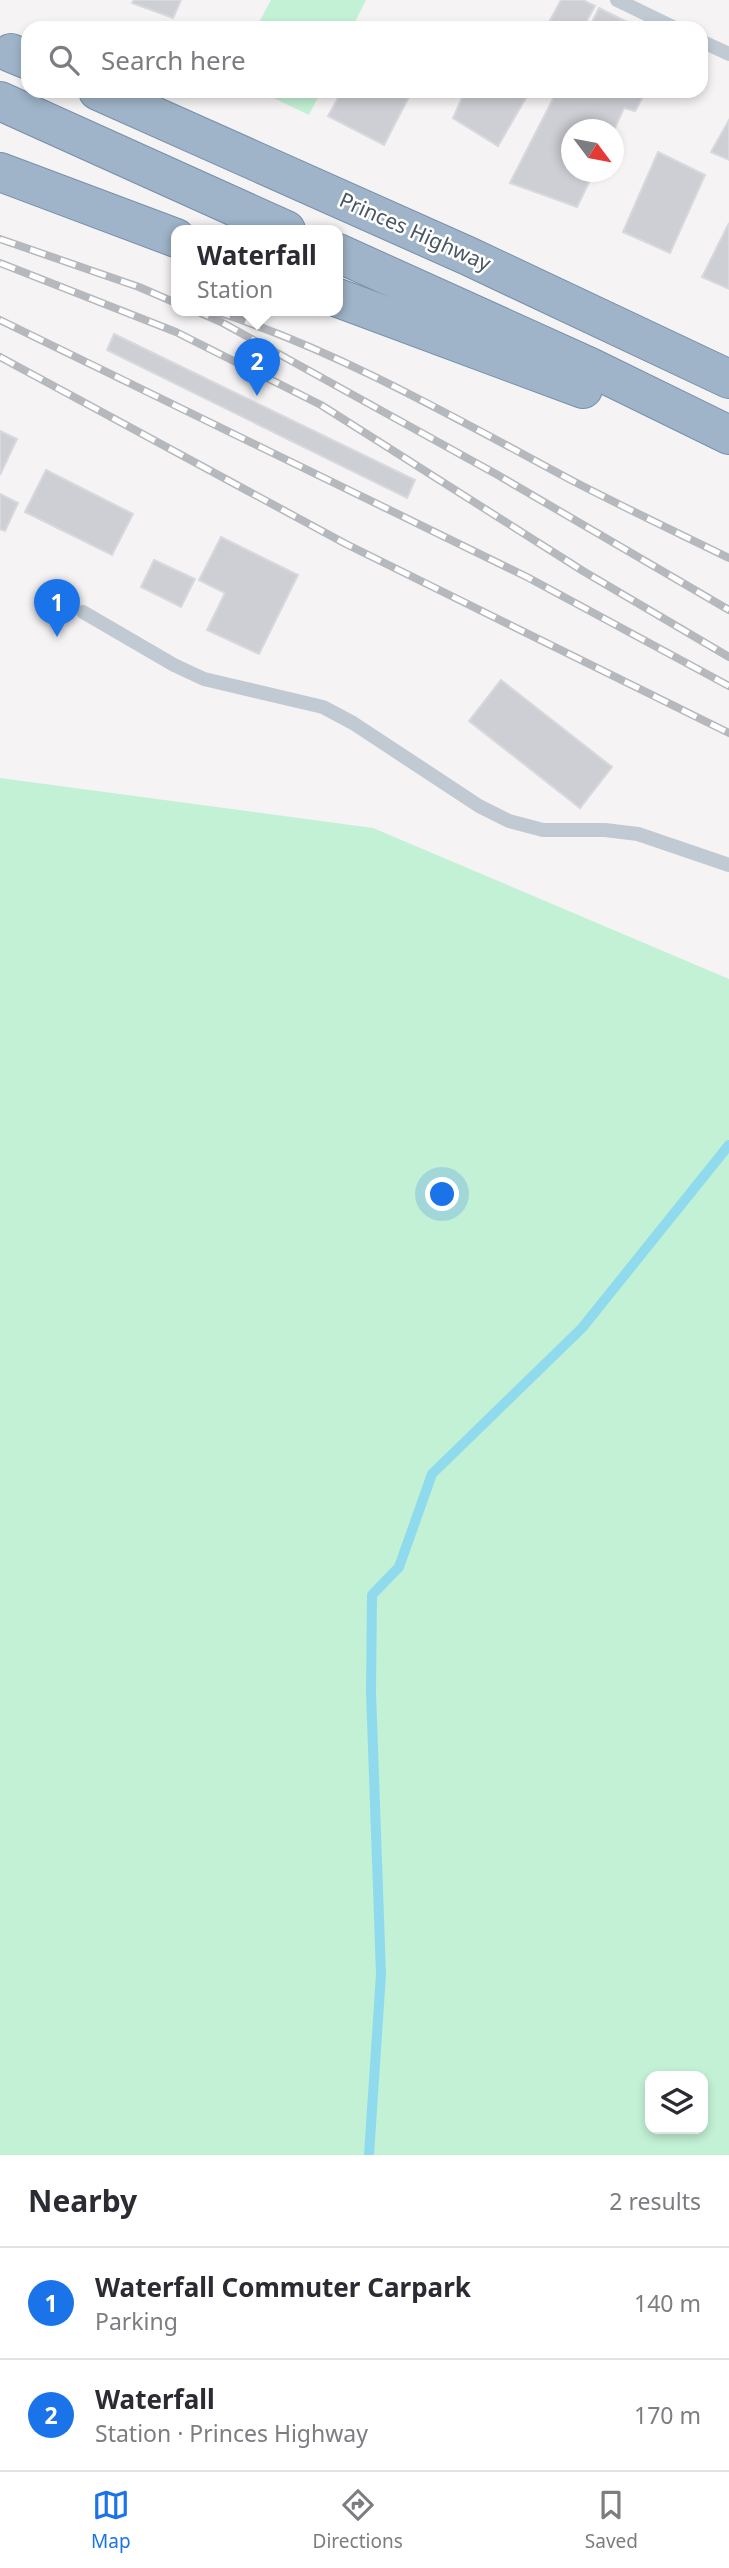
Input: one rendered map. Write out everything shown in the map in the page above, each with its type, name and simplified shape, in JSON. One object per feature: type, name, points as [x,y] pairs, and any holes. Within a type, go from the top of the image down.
[{"type":"highway","name":"Princes Highway","points":[[114,98],[456,250],[729,379]]},
{"type":"highway","points":[[0,101],[275,225]]},
{"type":"highway","points":[[0,172],[171,236]]},
{"type":"highway","points":[[343,255],[590,367],[729,435]]},
{"type":"highway","points":[[343,300],[729,443]]},
{"type":"lane","points":[[617,0],[660,21]]},
{"type":"lane","points":[[708,44],[729,54]]},
{"type":"lane","points":[[83,612],[174,665],[204,679],[323,707],[353,723],[479,806],[509,821],[543,830],[605,830],[638,834],[729,865]]},
{"type":"green space","points":[[271,0],[366,0],[356,21],[260,21]]},
{"type":"green space","points":[[274,98],[318,98],[309,115]]},
{"type":"green space","points":[[0,778],[373,828],[729,979],[729,2155],[0,2155]]},
{"type":"building","points":[[134,0],[181,0],[173,18],[132,3]]},
{"type":"building","points":[[561,0],[583,0],[595,6],[587,21],[550,21]]},
{"type":"building","points":[[599,8],[625,21],[592,21]]},
{"type":"building","points":[[338,98],[408,98],[384,145],[328,116]]},
{"type":"building","points":[[462,98],[526,98],[498,146],[453,118]]},
{"type":"building","points":[[553,98],[642,98],[635,111],[624,108],[619,119],[561,119],[561,182],[589,182],[577,207],[510,183]]},
{"type":"building","points":[[729,120],[729,160],[711,152]]},
{"type":"building","points":[[658,152],[705,175],[670,253],[623,232]]},
{"type":"building","points":[[729,223],[729,289],[702,277]]},
{"type":"building","points":[[114,334],[415,480],[407,498],[107,350]]},
{"type":"building","points":[[0,431],[17,439],[0,475]]},
{"type":"building","points":[[46,470],[133,514],[112,555],[25,512]]},
{"type":"building","points":[[0,494],[18,503],[5,531],[0,529]]},
{"type":"building","points":[[221,537],[298,575],[259,654],[207,630],[225,593],[199,580]]},
{"type":"building","points":[[154,560],[195,579],[181,607],[141,587]]},
{"type":"building","points":[[501,680],[612,767],[580,808],[469,721]]},
{"type":"waterway","points":[[369,2155],[381,1974],[371,1692],[372,1595],[399,1567],[432,1474],[582,1328],[729,1145]]},
{"type":"railway","points":[[0,239],[139,287],[171,301]]},
{"type":"railway","points":[[0,263],[176,332],[321,405],[583,571],[729,657]]},
{"type":"railway","points":[[208,316],[496,474],[729,610]]},
{"type":"railway","points":[[230,316],[352,366],[729,558]]},
{"type":"railway","points":[[0,320],[527,577],[729,686]]},
{"type":"railway","points":[[0,357],[346,544],[729,733]]},
{"type":"place","name":"Waterfall","points":[[257,396]]},
{"type":"place","name":"Waterfall Commuter Carpark","points":[[57,637]]}]
